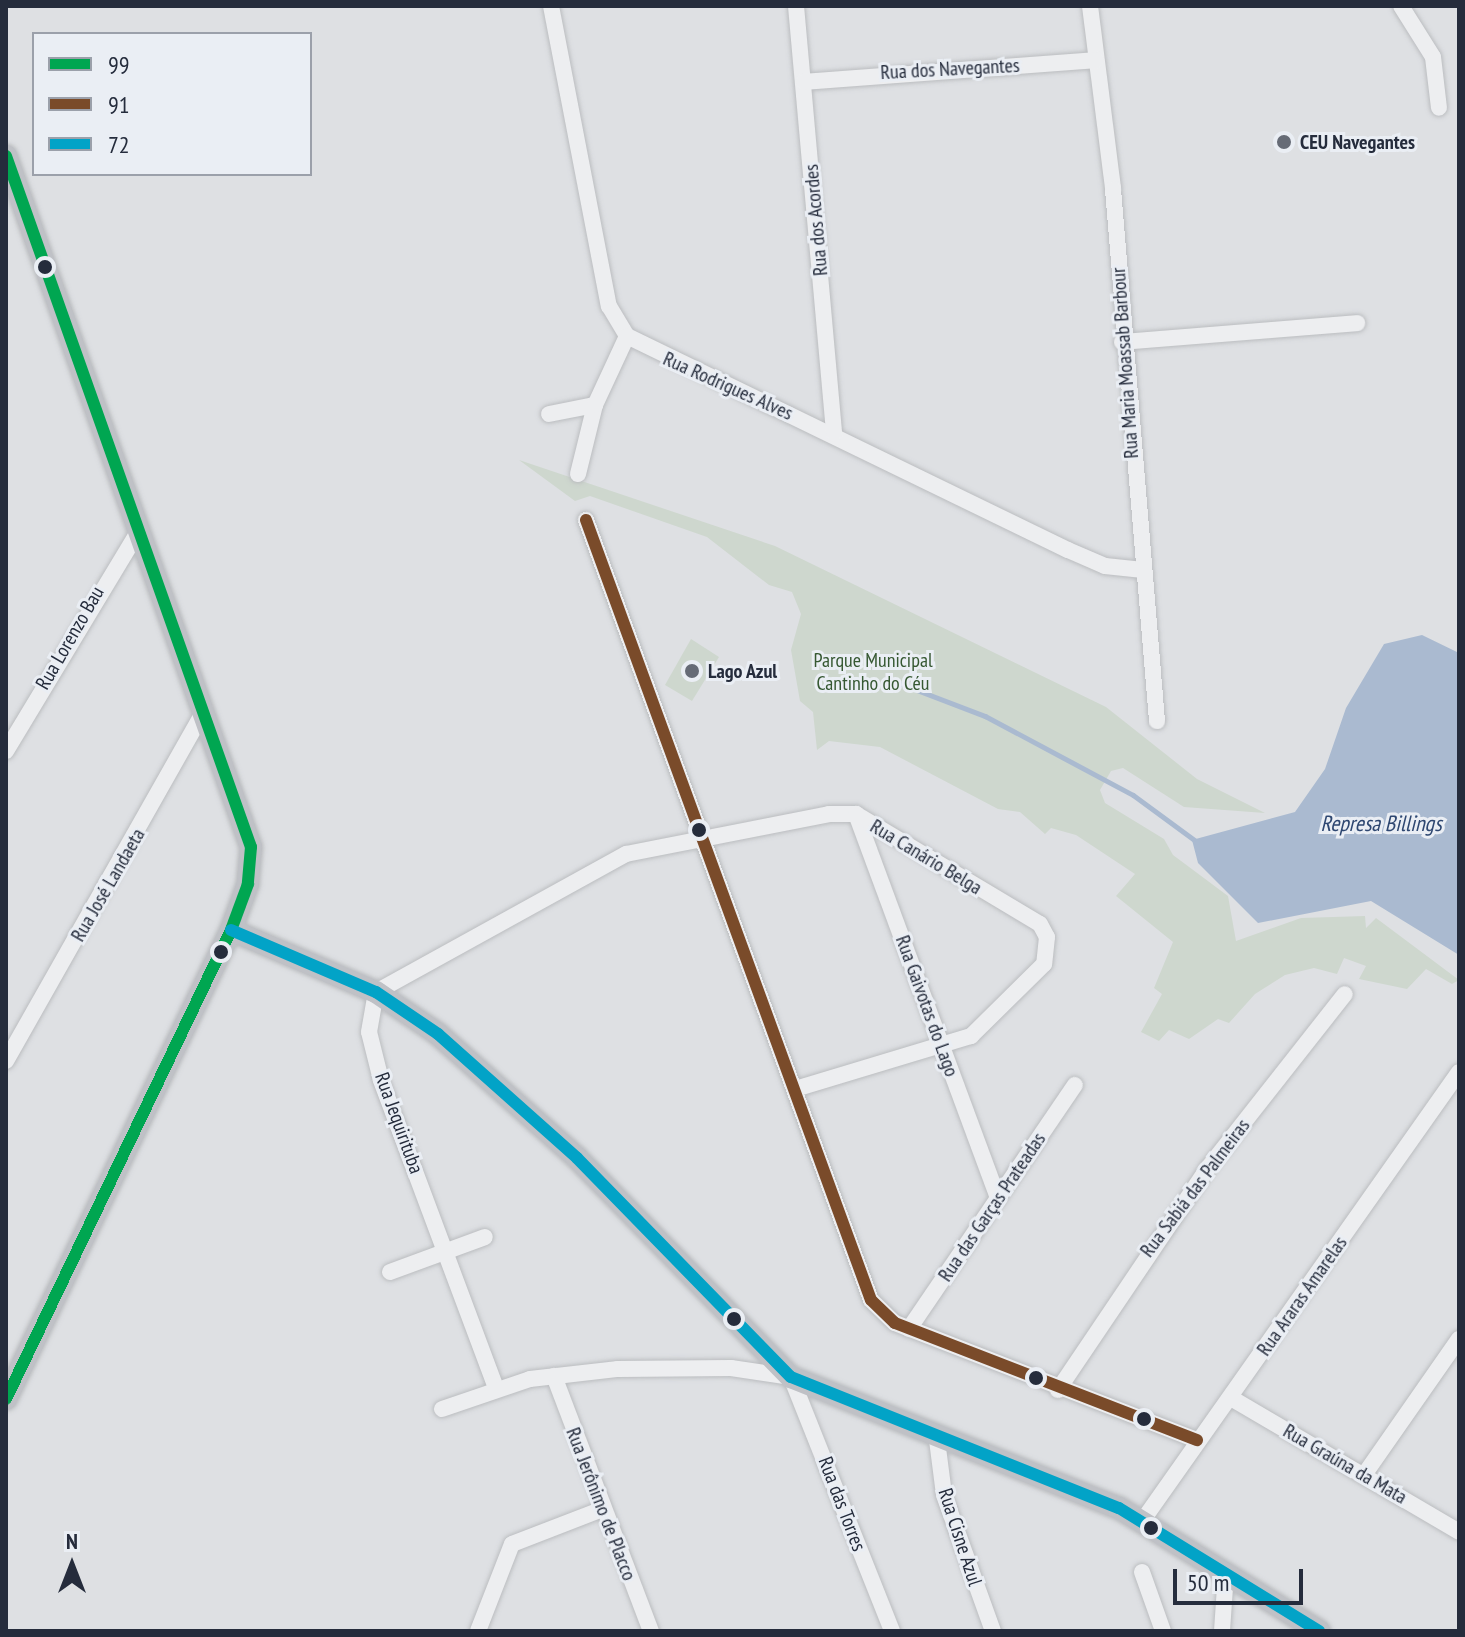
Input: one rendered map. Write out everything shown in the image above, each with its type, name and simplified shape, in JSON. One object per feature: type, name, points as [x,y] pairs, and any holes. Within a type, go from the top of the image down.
[{"type":"main road","points":[[6,156],[206,708],[251,847],[248,884],[231,930],[6,1399]]},
{"type":"main road","points":[[231,930],[376,992],[438,1034],[577,1158],[791,1377],[937,1440],[1143,1520],[1319,1631]]},
{"type":"street","points":[[551,6],[609,306],[627,336],[595,405],[578,474]]},
{"type":"street","name":"Rua dos Acordes","points":[[796,6],[834,433]]},
{"type":"street","name":"Rua Maria Moassab Barbour","points":[[1090,6],[1157,721]]},
{"type":"street","points":[[1401,6],[1433,57],[1439,108]]},
{"type":"street","name":"Rua dos Navegantes","points":[[804,82],[1096,60]]},
{"type":"street","points":[[1122,342],[1357,323]]},
{"type":"street","name":"Rua Rodrigues Alves","points":[[627,336],[834,433],[1068,550],[1105,566],[1141,570]]},
{"type":"street","points":[[549,414],[595,405]]},
{"type":"street","points":[[586,520],[796,1089],[863,1284],[881,1312],[909,1329],[1058,1390],[1197,1440]]},
{"type":"street","name":"Rua Lorenzo Bau","points":[[6,751],[140,529]]},
{"type":"street","name":"Rua José Landaeta","points":[[6,1061],[206,708]]},
{"type":"street","name":"Rua Canário Belga","points":[[376,992],[611,860],[664,841],[702,841],[856,814],[1040,924],[1047,937],[1035,976],[990,1021],[943,1049],[796,1089]]},
{"type":"street","name":"Rua Gaivotas do Lago","points":[[856,814],[998,1198]]},
{"type":"street","name":"Rua Jequirituba","points":[[376,992],[369,1032],[381,1080],[448,1251],[496,1388]]},
{"type":"street","name":"Rua Sabiá das Palmeiras","points":[[1058,1390],[1190,1191],[1345,994]]},
{"type":"street","name":"Rua Araras Amarelas","points":[[1143,1520],[1459,1072]]},
{"type":"street","name":"Rua das Garças Prateadas","points":[[909,1329],[1075,1085]]},
{"type":"street","points":[[390,1272],[485,1237]]},
{"type":"street","points":[[1364,1475],[1459,1339]]},
{"type":"street","points":[[442,1409],[496,1388],[554,1376],[731,1368],[791,1377]]},
{"type":"street","name":"Rua Jerônimo de Placco","points":[[554,1376],[600,1510],[651,1631]]},
{"type":"street","name":"Rua das Torres","points":[[791,1377],[892,1631]]},
{"type":"street","name":"Rua Graúna da Mata","points":[[1231,1398],[1459,1532]]},
{"type":"street","name":"Rua Cisne Azul","points":[[937,1440],[944,1495],[993,1631]]},
{"type":"street","points":[[478,1631],[512,1544],[600,1510]]},
{"type":"street","points":[[1142,1572],[1163,1631]]},
{"type":"street","points":[[1222,1631],[1226,1573]]},
{"type":"green space","name":"Parque Municipal Cantinho do Céu","points":[[519,460],[775,546],[1106,707],[1197,779],[1265,813],[1184,807],[1123,768],[1111,771],[1100,790],[1105,803],[1164,839],[1173,855],[1228,896],[1236,941],[1301,918],[1365,916],[1366,928],[1376,918],[1459,980],[1452,984],[1426,969],[1407,989],[1359,979],[1366,966],[1344,958],[1337,974],[1314,968],[1285,975],[1255,994],[1229,1023],[1218,1019],[1189,1039],[1169,1030],[1159,1041],[1141,1032],[1162,994],[1154,988],[1173,942],[1116,896],[1135,874],[1076,835],[1051,828],[1045,834],[1020,812],[998,809],[880,747],[829,741],[817,750],[813,712],[800,701],[791,650],[801,614],[792,592],[769,585],[707,537],[590,496],[575,501]]},
{"type":"green space","name":"Lago Azul","points":[[691,639],[719,657],[692,701],[665,685]]},
{"type":"water","name":"Represa Billings","points":[[1422,635],[1459,653],[1459,955],[1371,901],[1258,923],[1198,863],[1192,840],[1295,812],[1325,769],[1346,708],[1384,644]]},
{"type":"waterway","points":[[888,679],[985,716],[1133,795],[1197,842]]},
{"type":"transit line","name":"99","points":[[6,156],[251,847],[248,884],[231,930],[6,1399]]},
{"type":"transit line","name":"91","points":[[586,520],[871,1300],[895,1323],[1197,1440]]},
{"type":"transit line","name":"72","points":[[231,930],[376,992],[438,1034],[577,1158],[791,1377],[1119,1508],[1319,1631]]},
{"type":"place","name":"CEU Navegantes","points":[[1284,142]]},
{"type":"place","name":"Lago Azul","points":[[692,671]]}]
